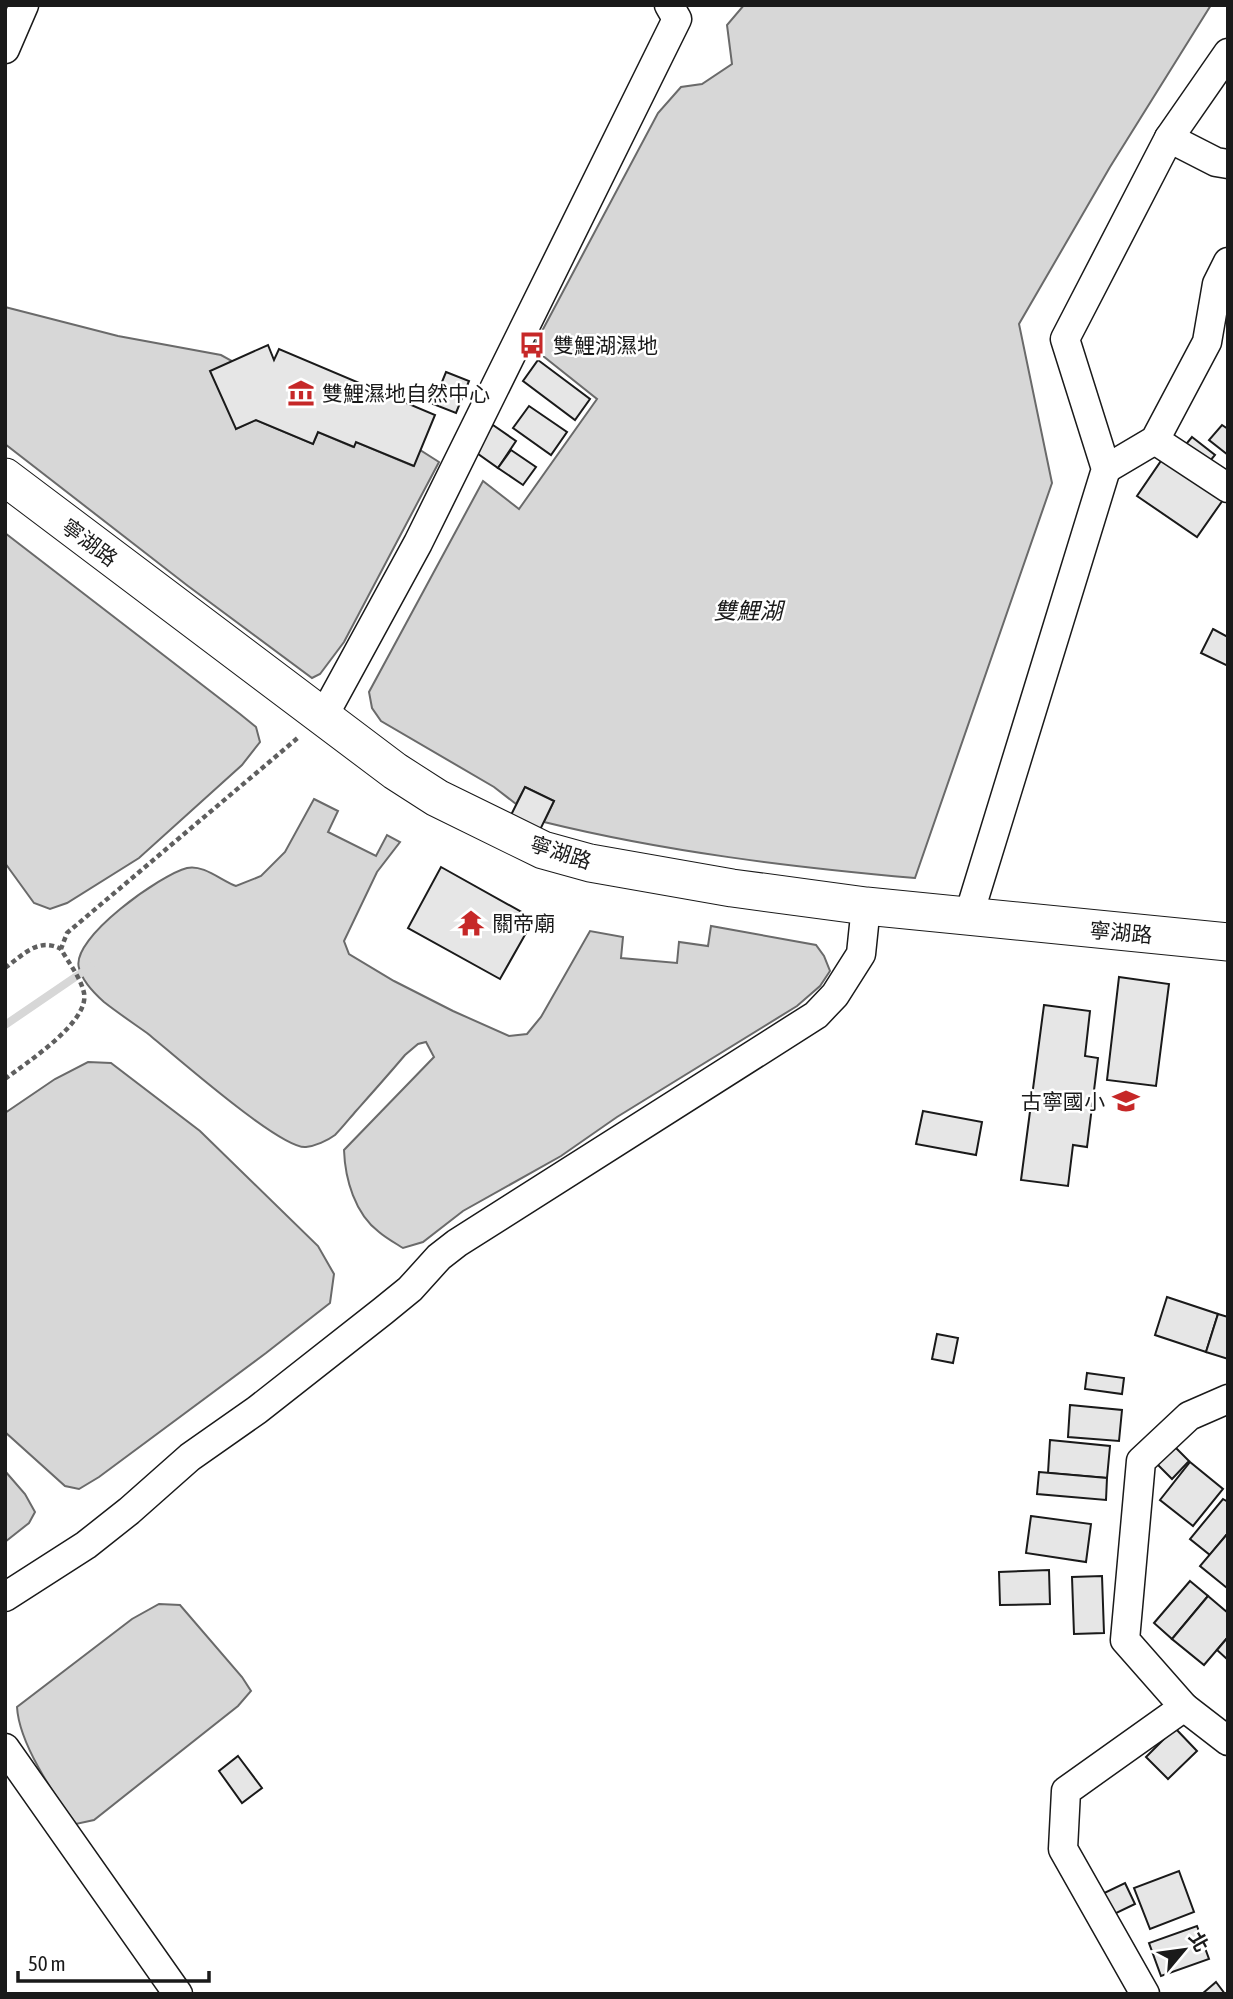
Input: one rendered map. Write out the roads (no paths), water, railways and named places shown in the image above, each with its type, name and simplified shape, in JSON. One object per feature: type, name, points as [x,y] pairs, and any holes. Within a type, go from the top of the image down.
[{"type":"main road","name":"寧湖路","points":[[5,478],[395,771],[437,798],[543,850],[650,875],[866,906],[1228,942]]},
{"type":"street","points":[[5,49],[24,5]]},
{"type":"street","points":[[323,717],[418,543],[682,10]]},
{"type":"street","points":[[968,918],[1106,469],[1065,339],[1170,138],[1228,53]]},
{"type":"street","points":[[1170,138],[1222,163]]},
{"type":"street","points":[[1106,469],[1155,440],[1207,342],[1217,284],[1228,262]]},
{"type":"street","points":[[1155,440],[1228,488]]},
{"type":"street","points":[[5,1597],[86,1545],[190,1457],[257,1410],[383,1311],[410,1289],[439,1256],[457,1243],[816,1015],[835,995],[861,954],[866,906]]},
{"type":"street","points":[[1228,1399],[1189,1416],[1141,1461],[1125,1640],[1184,1707],[1228,1741]]},
{"type":"street","points":[[1145,1994],[1063,1849],[1066,1791],[1184,1707]]},
{"type":"street","points":[[5,1748],[178,1994]]},
{"type":"water","name":"雙鯉湖","points":[[744,5],[1211,5],[1110,167],[1019,324],[1052,483],[915,878],[729,857],[636,842],[544,822],[554,801],[525,787],[516,804],[494,787],[381,721],[372,708],[369,692],[483,481],[519,509],[597,399],[533,348],[658,113],[681,87],[702,84],[732,64],[727,25]]},
{"type":"water","points":[[5,307],[118,336],[221,355],[232,361],[236,429],[256,420],[313,444],[318,432],[353,447],[356,442],[413,466],[420,450],[439,462],[344,642],[320,674],[312,678],[5,444]]},
{"type":"water","points":[[5,533],[256,727],[260,742],[242,765],[139,858],[67,903],[50,909],[34,903],[5,863]]},
{"type":"water","points":[[314,799],[338,811],[328,832],[376,856],[387,835],[400,842],[377,872],[344,941],[349,954],[394,981],[509,1036],[527,1034],[541,1017],[590,931],[623,937],[621,958],[677,963],[679,942],[708,946],[711,926],[816,945],[830,971],[820,986],[797,1006],[617,1117],[561,1156],[463,1211],[423,1242],[403,1248],[379,1232],[364,1216],[349,1184],[344,1150],[434,1057],[426,1042],[418,1044],[405,1055],[335,1135],[306,1147],[293,1144],[251,1118],[147,1033],[104,1002],[86,982],[79,968],[80,955],[103,925],[139,894],[175,873],[187,868],[199,868],[236,886],[261,876],[285,852]]},
{"type":"water","points":[[88,1062],[111,1063],[200,1131],[318,1246],[334,1274],[330,1303],[99,1477],[79,1489],[65,1486],[5,1432],[5,1113],[55,1079]]},
{"type":"water","points":[[5,1471],[25,1494],[35,1512],[29,1523],[5,1542]]},
{"type":"water","points":[[159,1604],[180,1605],[251,1691],[238,1706],[94,1820],[76,1824],[30,1752],[17,1707],[132,1619]]},
{"type":"waterway","points":[[5,1025],[90,967]]},
{"type":"place","name":"雙鯉湖濕地","points":[[532,345]]},
{"type":"place","name":"雙鯉濕地自然中心","points":[[301,393]]},
{"type":"place","name":"關帝廟","points":[[471,923]]},
{"type":"place","name":"古寧國小","points":[[1126,1101]]}]
